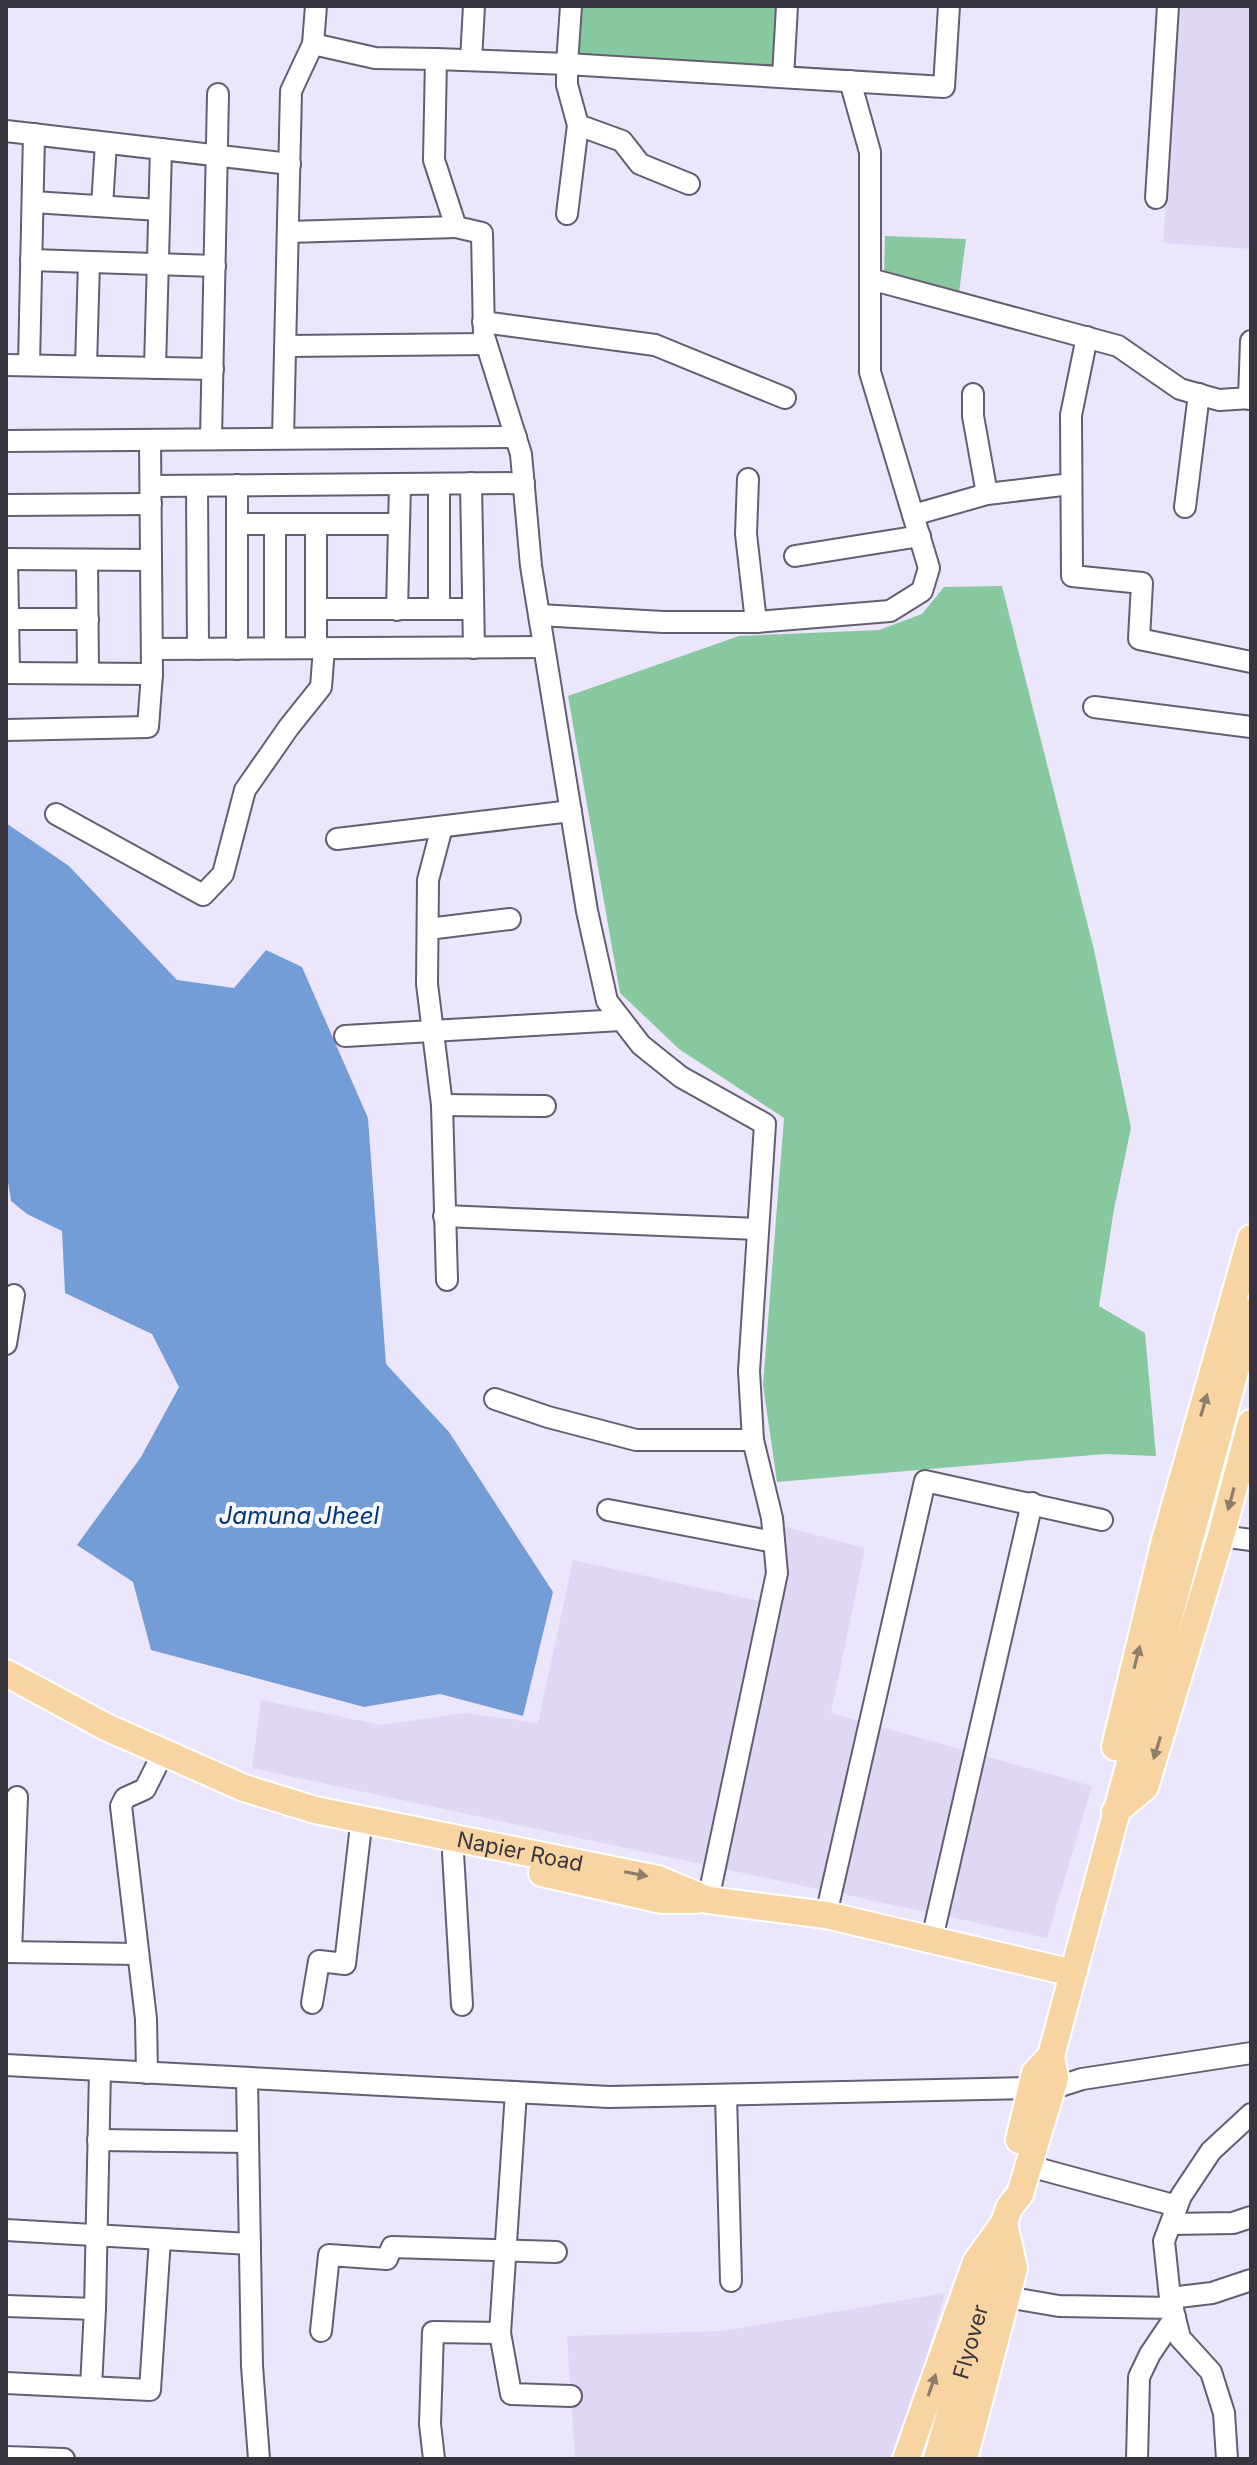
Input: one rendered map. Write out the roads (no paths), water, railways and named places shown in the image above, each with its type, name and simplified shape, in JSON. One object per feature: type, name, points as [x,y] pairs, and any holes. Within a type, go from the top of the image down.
[{"type":"main road","points":[[1116,1814],[1106,1782],[1164,1544],[1251,1238]]},
{"type":"main road","points":[[964,2459],[1014,2268],[1006,2215],[1006,2191],[1030,2132],[1042,2089],[1035,2073],[1051,2056],[1064,1971],[1116,1814],[1251,1312]]},
{"type":"main road","points":[[1116,1814],[1145,1787],[1221,1536],[1251,1423]]},
{"type":"main road","name":"Napier Road","points":[[6,1673],[106,1727],[159,1760],[315,1810],[658,1879],[708,1900],[826,1915],[1064,1971]]},
{"type":"main road","points":[[6,1688],[244,1802],[360,1834],[662,1900],[708,1900]]},
{"type":"main road","points":[[906,2459],[976,2262],[1020,2194],[1029,2166],[1030,2132]]},
{"type":"main road","name":"Flyover","points":[[937,2459],[1006,2215]]},
{"type":"street","points":[[283,438],[291,91],[313,44],[316,6]]},
{"type":"street","points":[[471,60],[474,6]]},
{"type":"street","points":[[567,214],[578,125],[567,85],[571,6]]},
{"type":"street","points":[[783,77],[787,6]]},
{"type":"street","points":[[313,44],[375,58],[567,64],[944,87],[949,6]]},
{"type":"street","points":[[1156,198],[1168,6]]},
{"type":"street","points":[[436,59],[434,160],[456,227]]},
{"type":"street","points":[[539,615],[663,622],[756,622],[890,611],[922,591],[929,568],[870,372],[870,152],[850,81]]},
{"type":"street","points":[[211,439],[218,94]]},
{"type":"street","points":[[578,125],[622,141],[640,164],[689,184]]},
{"type":"street","points":[[6,131],[290,164]]},
{"type":"street","points":[[29,365],[34,134]]},
{"type":"street","points":[[102,206],[106,143]]},
{"type":"street","points":[[155,368],[161,149]]},
{"type":"street","points":[[33,202],[159,210]]},
{"type":"street","points":[[288,232],[456,227],[482,233],[486,344],[521,454],[531,566],[587,911],[607,1001],[641,1045],[681,1077],[765,1124],[749,1371],[753,1440],[772,1518],[777,1573],[708,1900]]},
{"type":"street","points":[[31,260],[215,266]]},
{"type":"street","points":[[86,366],[89,262]]},
{"type":"street","points":[[870,279],[1118,346],[1180,389],[1219,400],[1250,398],[1251,341]]},
{"type":"street","points":[[483,322],[655,345],[785,398]]},
{"type":"street","points":[[1087,337],[1071,415],[1072,576],[1142,583],[1139,639],[1251,662]]},
{"type":"street","points":[[286,346],[486,344]]},
{"type":"street","points":[[6,365],[213,369]]},
{"type":"street","points":[[973,394],[973,416],[987,494]]},
{"type":"street","points":[[1185,507],[1199,394]]},
{"type":"street","points":[[6,441],[516,437]]},
{"type":"street","points":[[6,730],[148,727],[152,674],[150,440]]},
{"type":"street","points":[[748,479],[746,534],[756,622]]},
{"type":"street","points":[[471,483],[474,648]]},
{"type":"street","points":[[6,505],[151,495],[197,486],[524,483]]},
{"type":"street","points":[[397,610],[400,484]]},
{"type":"street","points":[[439,484],[439,609]]},
{"type":"street","points":[[913,515],[987,494],[1071,484]]},
{"type":"street","points":[[237,485],[237,649]]},
{"type":"street","points":[[197,486],[198,649]]},
{"type":"street","points":[[237,524],[399,524]]},
{"type":"street","points":[[275,524],[275,648]]},
{"type":"street","points":[[56,814],[203,895],[223,874],[245,790],[321,687],[316,609],[316,524]]},
{"type":"street","points":[[795,556],[920,536]]},
{"type":"street","points":[[151,560],[6,559],[8,673],[152,674]]},
{"type":"street","points":[[87,560],[88,673]]},
{"type":"street","points":[[316,609],[473,609]]},
{"type":"street","points":[[8,619],[88,619]]},
{"type":"street","points":[[152,649],[544,647]]},
{"type":"street","points":[[1094,707],[1251,727]]},
{"type":"street","points":[[337,839],[571,811]]},
{"type":"street","points":[[442,827],[428,880],[427,984],[442,1105],[447,1280]]},
{"type":"street","points":[[428,929],[510,919]]},
{"type":"street","points":[[345,1036],[621,1020]]},
{"type":"street","points":[[442,1105],[545,1106]]},
{"type":"street","points":[[444,1216],[758,1229]]},
{"type":"street","points":[[6,1344],[14,1295]]},
{"type":"street","points":[[495,1399],[548,1417],[636,1440],[753,1440]]},
{"type":"street","points":[[826,1915],[925,1481],[1102,1520]]},
{"type":"street","points":[[932,1939],[1032,1503]]},
{"type":"street","points":[[608,1510],[774,1542]]},
{"type":"street","points":[[1221,1536],[1251,1540]]},
{"type":"street","points":[[147,2073],[146,2019],[121,1806],[125,1798],[145,1789],[159,1760]]},
{"type":"street","points":[[17,1797],[8,1952],[138,1954]]},
{"type":"street","points":[[312,2003],[319,1961],[345,1964],[360,1834]]},
{"type":"street","points":[[453,1853],[462,2005]]},
{"type":"street","points":[[6,2065],[609,2097],[1042,2089],[1082,2079],[1251,2053]]},
{"type":"street","points":[[91,2387],[100,2070]]},
{"type":"street","points":[[247,2078],[252,2366],[259,2459]]},
{"type":"street","points":[[516,2092],[500,2333],[511,2394],[571,2396]]},
{"type":"street","points":[[726,2095],[731,2281]]},
{"type":"street","points":[[1227,2459],[1224,2413],[1211,2372],[1180,2338],[1164,2241],[1181,2196],[1211,2151],[1251,2114]]},
{"type":"street","points":[[98,2140],[248,2142]]},
{"type":"street","points":[[1029,2166],[1174,2215],[1233,2223],[1251,2217]]},
{"type":"street","points":[[6,2230],[250,2244]]},
{"type":"street","points":[[6,2383],[150,2390],[160,2239]]},
{"type":"street","points":[[321,2331],[329,2255],[387,2259],[392,2247],[556,2252]]},
{"type":"street","points":[[1006,2297],[1059,2306],[1173,2308],[1251,2280]]},
{"type":"street","points":[[6,2306],[95,2309]]},
{"type":"street","points":[[1137,2459],[1139,2377],[1173,2308]]},
{"type":"street","points":[[434,2459],[430,2424],[433,2332],[500,2333]]},
{"type":"street","points":[[6,2457],[64,2459]]},
{"type":"water","name":"Jamuna Jheel","points":[[6,823],[69,866],[177,980],[234,988],[266,950],[302,967],[368,1118],[386,1364],[449,1432],[553,1592],[523,1716],[440,1694],[364,1707],[151,1650],[133,1582],[77,1545],[141,1457],[179,1387],[152,1334],[65,1293],[62,1231],[27,1214],[11,1201],[6,1170]]}]
